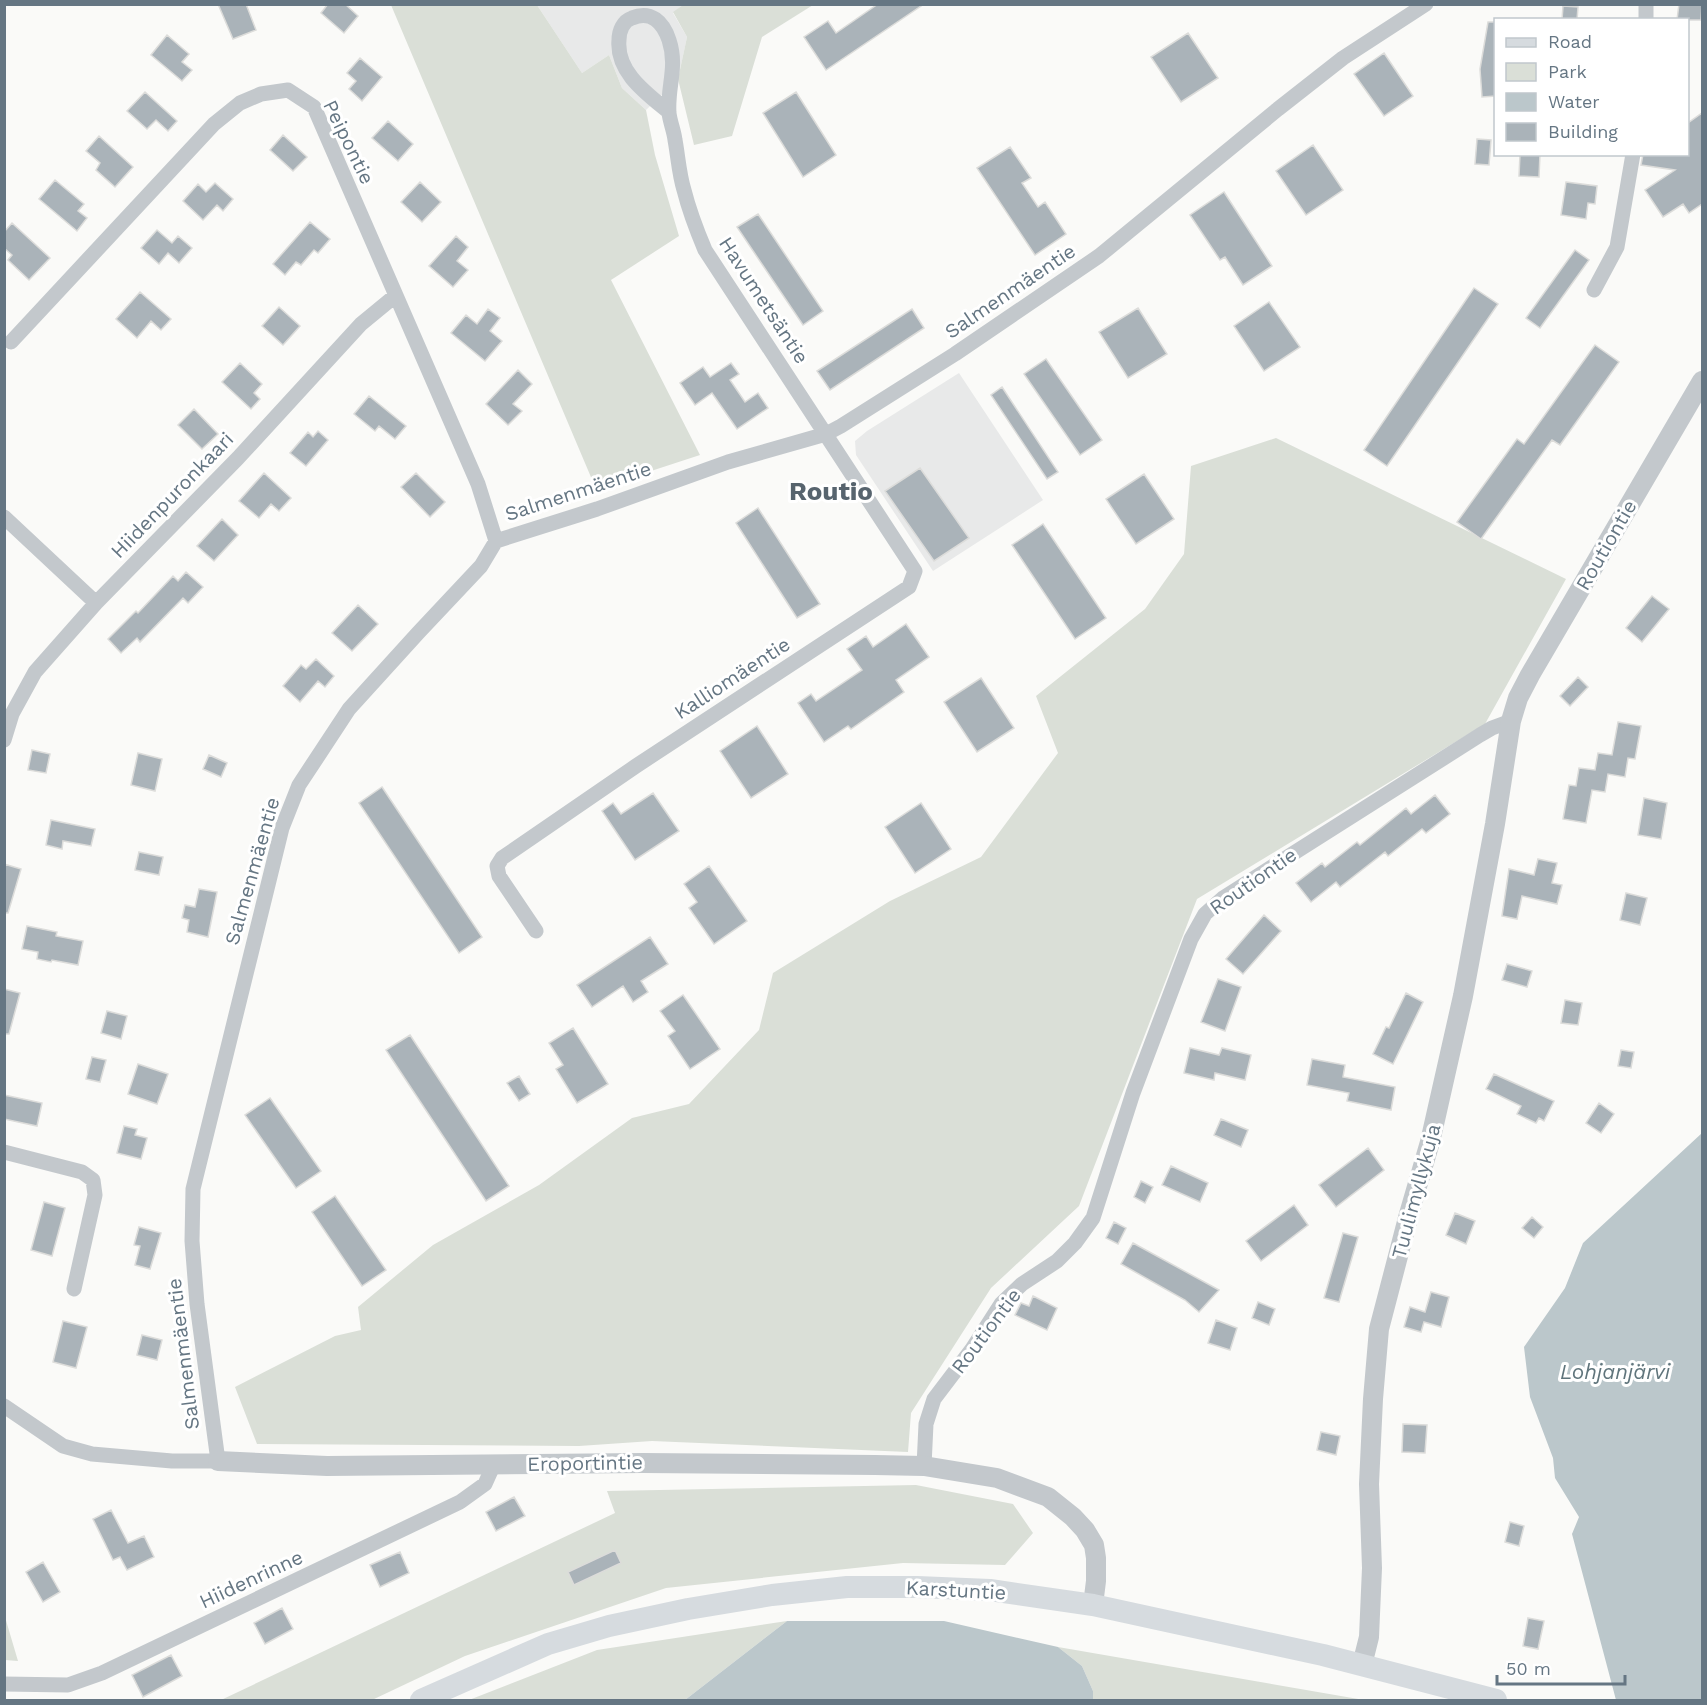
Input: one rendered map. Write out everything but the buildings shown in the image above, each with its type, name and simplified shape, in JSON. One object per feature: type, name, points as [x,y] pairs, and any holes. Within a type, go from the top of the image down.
[{"type":"main road","name":"Karstuntie","points":[[421,1701],[559,1641],[609,1626],[772,1595],[847,1587],[917,1587],[990,1590],[1093,1605],[1323,1655],[1496,1701]]},
{"type":"street","name":"Salmenmäentie","points":[[218,1461],[197,1304],[192,1241],[193,1189],[282,828],[299,785],[349,709],[481,566],[496,541],[597,509],[728,462],[826,434],[841,426],[955,354],[1099,256],[1337,62],[1426,4]]},
{"type":"street","name":"Havumetsäntie","points":[[669,112],[648,95],[620,59],[618,47],[620,30],[630,18],[653,16],[663,26],[669,39],[674,58],[669,112],[683,188],[705,250],[826,434]]},
{"type":"street","name":"Peipontie","points":[[11,342],[214,124],[240,103],[261,93],[288,90],[314,107],[478,484],[496,541]]},
{"type":"street","points":[[1594,290],[1617,247],[1634,156]]},
{"type":"street","name":"Hiidenpuronkaari","points":[[4,740],[12,714],[35,672],[96,603],[238,458],[361,324],[395,296]]},
{"type":"street","name":"Routiontie","points":[[924,1466],[926,1424],[934,1399],[972,1349],[1001,1304],[1022,1284],[1057,1261],[1075,1243],[1093,1218],[1133,1093],[1191,939],[1205,914],[1223,898],[1480,735],[1510,721],[1518,698],[1530,675],[1702,381]]},
{"type":"street","name":"Kalliomäentie","points":[[536,931],[499,876],[497,866],[502,858],[636,766],[909,587],[915,572],[826,434]]},
{"type":"street","points":[[4,517],[96,603]]},
{"type":"street","name":"Tuulimyllykuja","points":[[1362,1665],[1369,1637],[1372,1568],[1369,1484],[1379,1329],[1430,1142],[1462,996],[1495,824],[1510,721]]},
{"type":"street","points":[[4,1152],[82,1172],[93,1180],[95,1195],[74,1289]]},
{"type":"street","name":"Eroportintie","points":[[4,1406],[63,1446],[92,1454],[172,1461],[327,1466],[655,1463],[924,1466],[997,1478],[1048,1497],[1074,1517],[1085,1530],[1094,1545],[1096,1581],[1093,1605]]},
{"type":"street","name":"Hiidenrinne","points":[[4,1684],[68,1685],[102,1673],[460,1502],[485,1484],[494,1464]]},
{"type":"shaded area","points":[[537,5],[683,5],[673,13],[687,37],[678,79],[646,110],[622,88],[609,55],[582,73]]},
{"type":"shaded area","points":[[959,373],[1043,500],[933,571],[856,455],[855,441],[867,431]]},
{"type":"green space","points":[[391,5],[537,5],[582,73],[609,55],[622,88],[646,110],[655,155],[679,236],[611,280],[700,455],[596,489]]},
{"type":"green space","points":[[683,5],[813,5],[762,37],[732,136],[694,145],[678,79],[687,37],[673,12]]},
{"type":"green space","points":[[1276,438],[1566,579],[1485,724],[1197,899],[1079,1206],[991,1288],[911,1413],[908,1452],[652,1441],[579,1446],[257,1444],[235,1387],[335,1336],[361,1330],[358,1307],[433,1245],[539,1185],[632,1118],[689,1104],[759,1030],[773,973],[890,901],[981,857],[1058,753],[1036,696],[1145,609],[1184,554],[1191,466]]},
{"type":"green space","points":[[916,1485],[1013,1504],[1033,1533],[1005,1565],[903,1563],[666,1588],[465,1656],[372,1700],[221,1700],[615,1513],[607,1491]]},
{"type":"green space","points":[[5,1617],[18,1661],[5,1660]]},
{"type":"green space","points":[[787,1621],[685,1700],[469,1700],[597,1650]]},
{"type":"green space","points":[[1058,1647],[1364,1700],[1093,1700],[1093,1691],[1082,1666]]},
{"type":"water","name":"Lohjanjärvi","points":[[1702,1133],[1702,1700],[1616,1700],[1572,1534],[1579,1517],[1555,1478],[1553,1458],[1530,1397],[1524,1347],[1565,1288],[1583,1243]]},
{"type":"water","points":[[787,1621],[944,1621],[1058,1647],[1082,1666],[1093,1691],[1093,1700],[685,1700]]},
{"type":"district","name":"Routio","points":[[831,491]]}]
